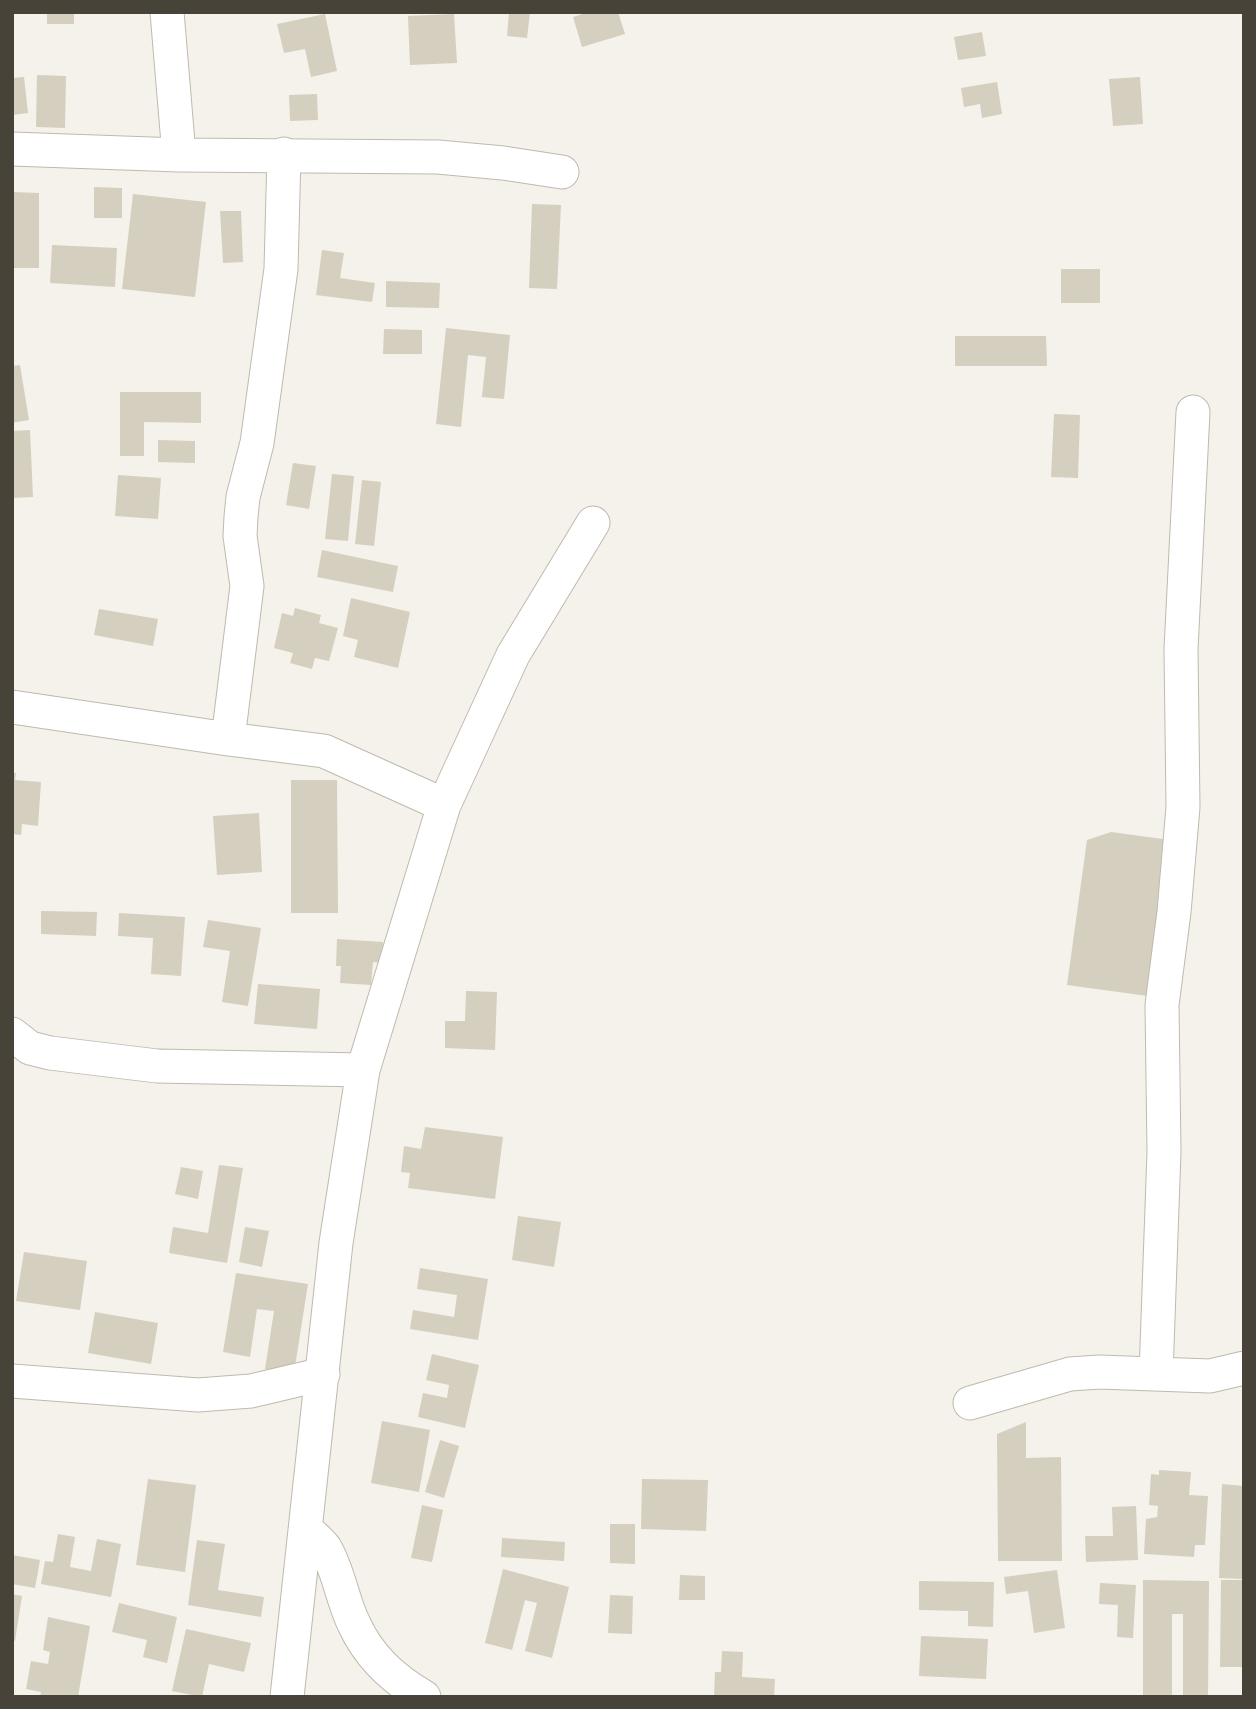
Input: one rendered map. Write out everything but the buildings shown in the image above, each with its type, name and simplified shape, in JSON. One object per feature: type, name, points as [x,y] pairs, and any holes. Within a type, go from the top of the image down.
[{"type":"street","points":[[167,12],[179,155]]},
{"type":"street","points":[[12,149],[179,155],[438,157],[562,172]]},
{"type":"street","points":[[228,739],[247,586],[240,536],[241,517],[243,497],[257,443],[281,269],[284,154]]},
{"type":"street","points":[[1156,1374],[1164,1152],[1162,1005],[1174,912],[1183,807],[1181,649],[1193,412]]},
{"type":"street","points":[[287,1697],[336,1243],[363,1070],[444,805],[513,655],[593,523]]},
{"type":"street","points":[[12,707],[324,751],[444,805]]},
{"type":"street","points":[[12,1034],[30,1048],[50,1054],[157,1066],[363,1070]]},
{"type":"street","points":[[970,1403],[1070,1374],[1099,1372],[1210,1376],[1244,1368]]},
{"type":"street","points":[[12,1381],[198,1395],[251,1391],[323,1374]]},
{"type":"street","points":[[306,1529],[323,1545],[333,1562],[354,1625],[368,1648],[385,1671],[424,1697]]}]
